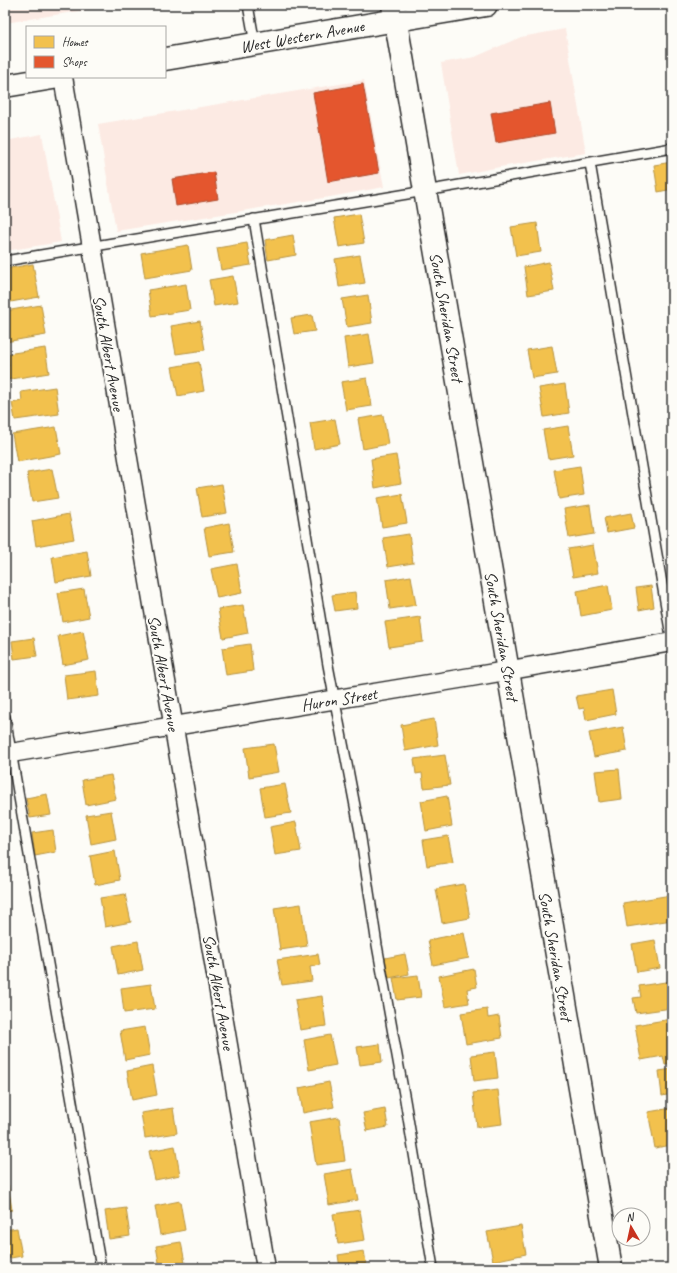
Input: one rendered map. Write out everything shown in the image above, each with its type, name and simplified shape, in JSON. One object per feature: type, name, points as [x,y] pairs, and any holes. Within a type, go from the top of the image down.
[{"type":"street","name":"West Western Avenue","points":[[166,59],[255,44],[394,12],[486,5]]},
{"type":"street","name":"South Sheridan Street","points":[[394,12],[611,1268]]},
{"type":"street","points":[[5,86],[53,78]]},
{"type":"street","name":"South Albert Avenue","points":[[63,78],[266,1268]]},
{"type":"street","name":"Huron Street","points":[[8,753],[509,671],[672,642]]},
{"type":"lane","points":[[248,5],[255,44]]},
{"type":"lane","points":[[5,261],[672,148]]},
{"type":"lane","points":[[590,163],[672,642]]},
{"type":"lane","points":[[254,219],[328,665],[336,699],[360,832],[433,1268]]},
{"type":"lane","points":[[5,717],[8,753],[52,994],[63,1046],[101,1268]]},
{"type":"shaded area","points":[[5,5],[116,5],[5,23]]},
{"type":"shaded area","points":[[565,29],[586,153],[459,175],[441,63],[475,57],[521,37]]},
{"type":"shaded area","points":[[364,80],[384,187],[116,231],[98,124]]},
{"type":"shaded area","points":[[42,134],[61,242],[5,251],[5,141]]},
{"type":"building: Homes","points":[[672,162],[672,189],[658,192],[654,165]]},
{"type":"building: Homes","points":[[359,214],[364,243],[339,247],[334,218]]},
{"type":"building: Homes","points":[[537,223],[541,252],[516,256],[511,227]]},
{"type":"building: Homes","points":[[293,235],[296,255],[268,260],[265,240]]},
{"type":"building: Homes","points":[[247,243],[251,265],[221,270],[217,248]]},
{"type":"building: Homes","points":[[188,245],[192,270],[145,278],[141,253]]},
{"type":"building: Homes","points":[[360,255],[365,283],[339,287],[335,259]]},
{"type":"building: Homes","points":[[549,262],[554,291],[528,295],[524,267]]},
{"type":"building: Homes","points":[[33,264],[39,297],[5,303],[5,269]]},
{"type":"building: Homes","points":[[233,276],[238,302],[214,306],[209,280]]},
{"type":"building: Homes","points":[[186,284],[190,310],[152,316],[148,290]]},
{"type":"building: Homes","points":[[368,295],[372,323],[347,327],[342,299]]},
{"type":"building: Homes","points":[[41,305],[46,335],[5,342],[5,311]]},
{"type":"building: Homes","points":[[312,315],[315,331],[294,334],[291,318]]},
{"type":"building: Homes","points":[[200,321],[205,350],[176,354],[171,326]]},
{"type":"building: Homes","points":[[369,334],[374,363],[348,367],[344,338]]},
{"type":"building: Homes","points":[[552,346],[557,374],[532,378],[527,350]]},
{"type":"building: Homes","points":[[45,348],[49,373],[5,380],[5,367],[9,366],[7,354]]},
{"type":"building: Homes","points":[[199,362],[204,391],[178,396],[172,367]]},
{"type":"building: Homes","points":[[367,378],[372,406],[346,410],[341,382]]},
{"type":"building: Homes","points":[[565,384],[569,413],[544,417],[539,388]]},
{"type":"building: Homes","points":[[55,387],[59,414],[15,420],[12,403],[22,401],[21,392]]},
{"type":"building: Homes","points":[[383,415],[388,444],[363,449],[358,419]]},
{"type":"building: Homes","points":[[335,419],[340,444],[314,449],[310,423]]},
{"type":"building: Homes","points":[[568,426],[573,455],[548,459],[543,430]]},
{"type":"building: Homes","points":[[56,427],[61,454],[17,462],[12,434]]},
{"type":"building: Homes","points":[[396,455],[401,483],[375,488],[371,459]]},
{"type":"building: Homes","points":[[580,466],[584,495],[559,499],[554,470]]},
{"type":"building: Homes","points":[[52,469],[58,498],[32,502],[27,473]]},
{"type":"building: Homes","points":[[222,484],[227,513],[202,517],[197,488]]},
{"type":"building: Homes","points":[[402,494],[407,523],[382,527],[377,498]]},
{"type":"building: Homes","points":[[590,505],[594,534],[569,538],[564,509]]},
{"type":"building: Homes","points":[[631,513],[634,528],[607,533],[604,518]]},
{"type":"building: Homes","points":[[69,514],[74,539],[36,546],[32,521]]},
{"type":"building: Homes","points":[[229,523],[234,552],[209,556],[204,528]]},
{"type":"building: Homes","points":[[409,534],[413,563],[388,567],[383,538]]},
{"type":"building: Homes","points":[[593,545],[598,573],[573,577],[568,549]]},
{"type":"building: Homes","points":[[87,551],[91,576],[56,582],[52,557]]},
{"type":"building: Homes","points":[[237,564],[242,593],[217,598],[211,569]]},
{"type":"building: Homes","points":[[411,576],[416,605],[390,609],[386,580]]},
{"type":"building: Homes","points":[[608,585],[612,610],[581,616],[577,591]]},
{"type":"building: Homes","points":[[651,586],[654,607],[639,610],[636,588]]},
{"type":"building: Homes","points":[[84,589],[89,617],[63,622],[58,593]]},
{"type":"building: Homes","points":[[355,592],[357,608],[335,611],[332,595]]},
{"type":"building: Homes","points":[[243,605],[248,633],[223,638],[218,609]]},
{"type":"building: Homes","points":[[420,617],[423,642],[389,647],[385,622]]},
{"type":"building: Homes","points":[[83,631],[89,660],[63,665],[58,636]]},
{"type":"building: Homes","points":[[34,638],[37,656],[14,659],[12,641]]},
{"type":"building: Homes","points":[[250,644],[253,671],[226,675],[222,648]]},
{"type":"building: Homes","points":[[96,671],[99,696],[67,700],[64,675]]},
{"type":"building: Homes","points":[[612,690],[616,714],[586,720],[584,708],[579,709],[576,696]]},
{"type":"building: Homes","points":[[434,719],[438,745],[405,751],[401,725]]},
{"type":"building: Homes","points":[[623,727],[627,751],[594,757],[589,733]]},
{"type":"building: Homes","points":[[274,744],[279,772],[249,777],[245,748]]},
{"type":"building: Homes","points":[[445,755],[450,785],[424,788],[422,773],[416,774],[414,759]]},
{"type":"building: Homes","points":[[619,769],[622,799],[599,802],[595,771]]},
{"type":"building: Homes","points":[[111,775],[116,799],[86,805],[82,780]]},
{"type":"building: Homes","points":[[285,784],[291,813],[265,817],[260,788]]},
{"type":"building: Homes","points":[[47,794],[51,815],[30,818],[26,798]]},
{"type":"building: Homes","points":[[447,796],[452,826],[426,831],[421,801]]},
{"type":"building: Homes","points":[[111,811],[116,839],[91,844],[86,815]]},
{"type":"building: Homes","points":[[296,822],[301,851],[275,855],[270,827]]},
{"type":"building: Homes","points":[[53,830],[56,852],[35,856],[32,833]]},
{"type":"building: Homes","points":[[448,836],[453,862],[427,866],[423,840]]},
{"type":"building: Homes","points":[[115,851],[120,880],[95,885],[90,856]]},
{"type":"building: Homes","points":[[5,866],[8,880],[5,881]]},
{"type":"building: Homes","points":[[464,884],[470,918],[442,923],[436,889]]},
{"type":"building: Homes","points":[[125,894],[131,922],[105,927],[100,898]]},
{"type":"building: Homes","points":[[671,895],[672,920],[627,927],[623,903]]},
{"type":"building: Homes","points":[[301,904],[307,946],[280,950],[274,908]]},
{"type":"building: Homes","points":[[464,933],[469,958],[433,965],[428,940]]},
{"type":"building: Homes","points":[[655,940],[660,968],[637,972],[632,944]]},
{"type":"building: Homes","points":[[138,941],[143,970],[118,975],[113,946]]},
{"type":"building: Homes","points":[[318,954],[320,965],[310,967],[312,981],[282,985],[277,960]]},
{"type":"building: Homes","points":[[405,954],[409,974],[389,978],[385,958]]},
{"type":"building: Homes","points":[[474,969],[477,987],[467,989],[469,1003],[445,1007],[439,976]]},
{"type":"building: Homes","points":[[418,975],[421,997],[397,1000],[393,978]]},
{"type":"building: Homes","points":[[672,981],[672,1008],[636,1013],[633,998],[641,997],[639,986]]},
{"type":"building: Homes","points":[[151,984],[155,1009],[124,1013],[121,988]]},
{"type":"building: Homes","points":[[322,996],[326,1026],[300,1030],[295,1000]]},
{"type":"building: Homes","points":[[487,1009],[488,1018],[499,1016],[502,1038],[466,1044],[461,1013]]},
{"type":"building: Homes","points":[[671,1019],[672,1064],[665,1065],[663,1056],[641,1060],[635,1025]]},
{"type":"building: Homes","points":[[145,1027],[150,1055],[125,1060],[120,1031]]},
{"type":"building: Homes","points":[[330,1035],[336,1065],[309,1070],[304,1040]]},
{"type":"building: Homes","points":[[380,1044],[382,1062],[360,1065],[357,1047]]},
{"type":"building: Homes","points":[[495,1052],[498,1078],[474,1081],[471,1055]]},
{"type":"building: Homes","points":[[152,1066],[157,1095],[132,1100],[127,1071]]},
{"type":"building: Homes","points":[[672,1069],[672,1094],[662,1096],[659,1071]]},
{"type":"building: Homes","points":[[329,1082],[334,1107],[303,1113],[299,1088]]},
{"type":"building: Homes","points":[[498,1090],[502,1124],[477,1127],[473,1093]]},
{"type":"building: Homes","points":[[173,1108],[177,1133],[145,1138],[141,1113]]},
{"type":"building: Homes","points":[[672,1108],[672,1145],[655,1148],[648,1112]]},
{"type":"building: Homes","points":[[385,1109],[388,1127],[367,1131],[363,1113]]},
{"type":"building: Homes","points":[[339,1117],[345,1161],[316,1165],[309,1122]]},
{"type":"building: Homes","points":[[175,1146],[180,1175],[155,1180],[149,1151]]},
{"type":"building: Homes","points":[[352,1169],[358,1200],[329,1205],[324,1174]]},
{"type":"building: Homes","points":[[5,1185],[8,1185],[12,1210],[5,1211]]},
{"type":"building: Homes","points":[[180,1201],[185,1230],[160,1235],[155,1206]]},
{"type":"building: Homes","points":[[126,1208],[130,1236],[109,1239],[105,1211]]},
{"type":"building: Homes","points":[[360,1210],[365,1240],[338,1244],[333,1214]]},
{"type":"building: Homes","points":[[521,1226],[526,1254],[493,1261],[487,1232]]},
{"type":"building: Homes","points":[[17,1228],[22,1256],[5,1259],[5,1230]]},
{"type":"building: Homes","points":[[181,1242],[186,1268],[160,1268],[156,1246]]},
{"type":"building: Homes","points":[[364,1251],[367,1268],[340,1268],[338,1255]]},
{"type":"building: Homes","points":[[527,1263],[528,1268],[500,1268]]},
{"type":"building: Shops","points":[[363,84],[379,173],[328,182],[313,93]]},
{"type":"building: Shops","points":[[550,103],[555,133],[496,143],[491,113]]},
{"type":"building: Shops","points":[[214,172],[218,199],[176,206],[172,179]]}]
